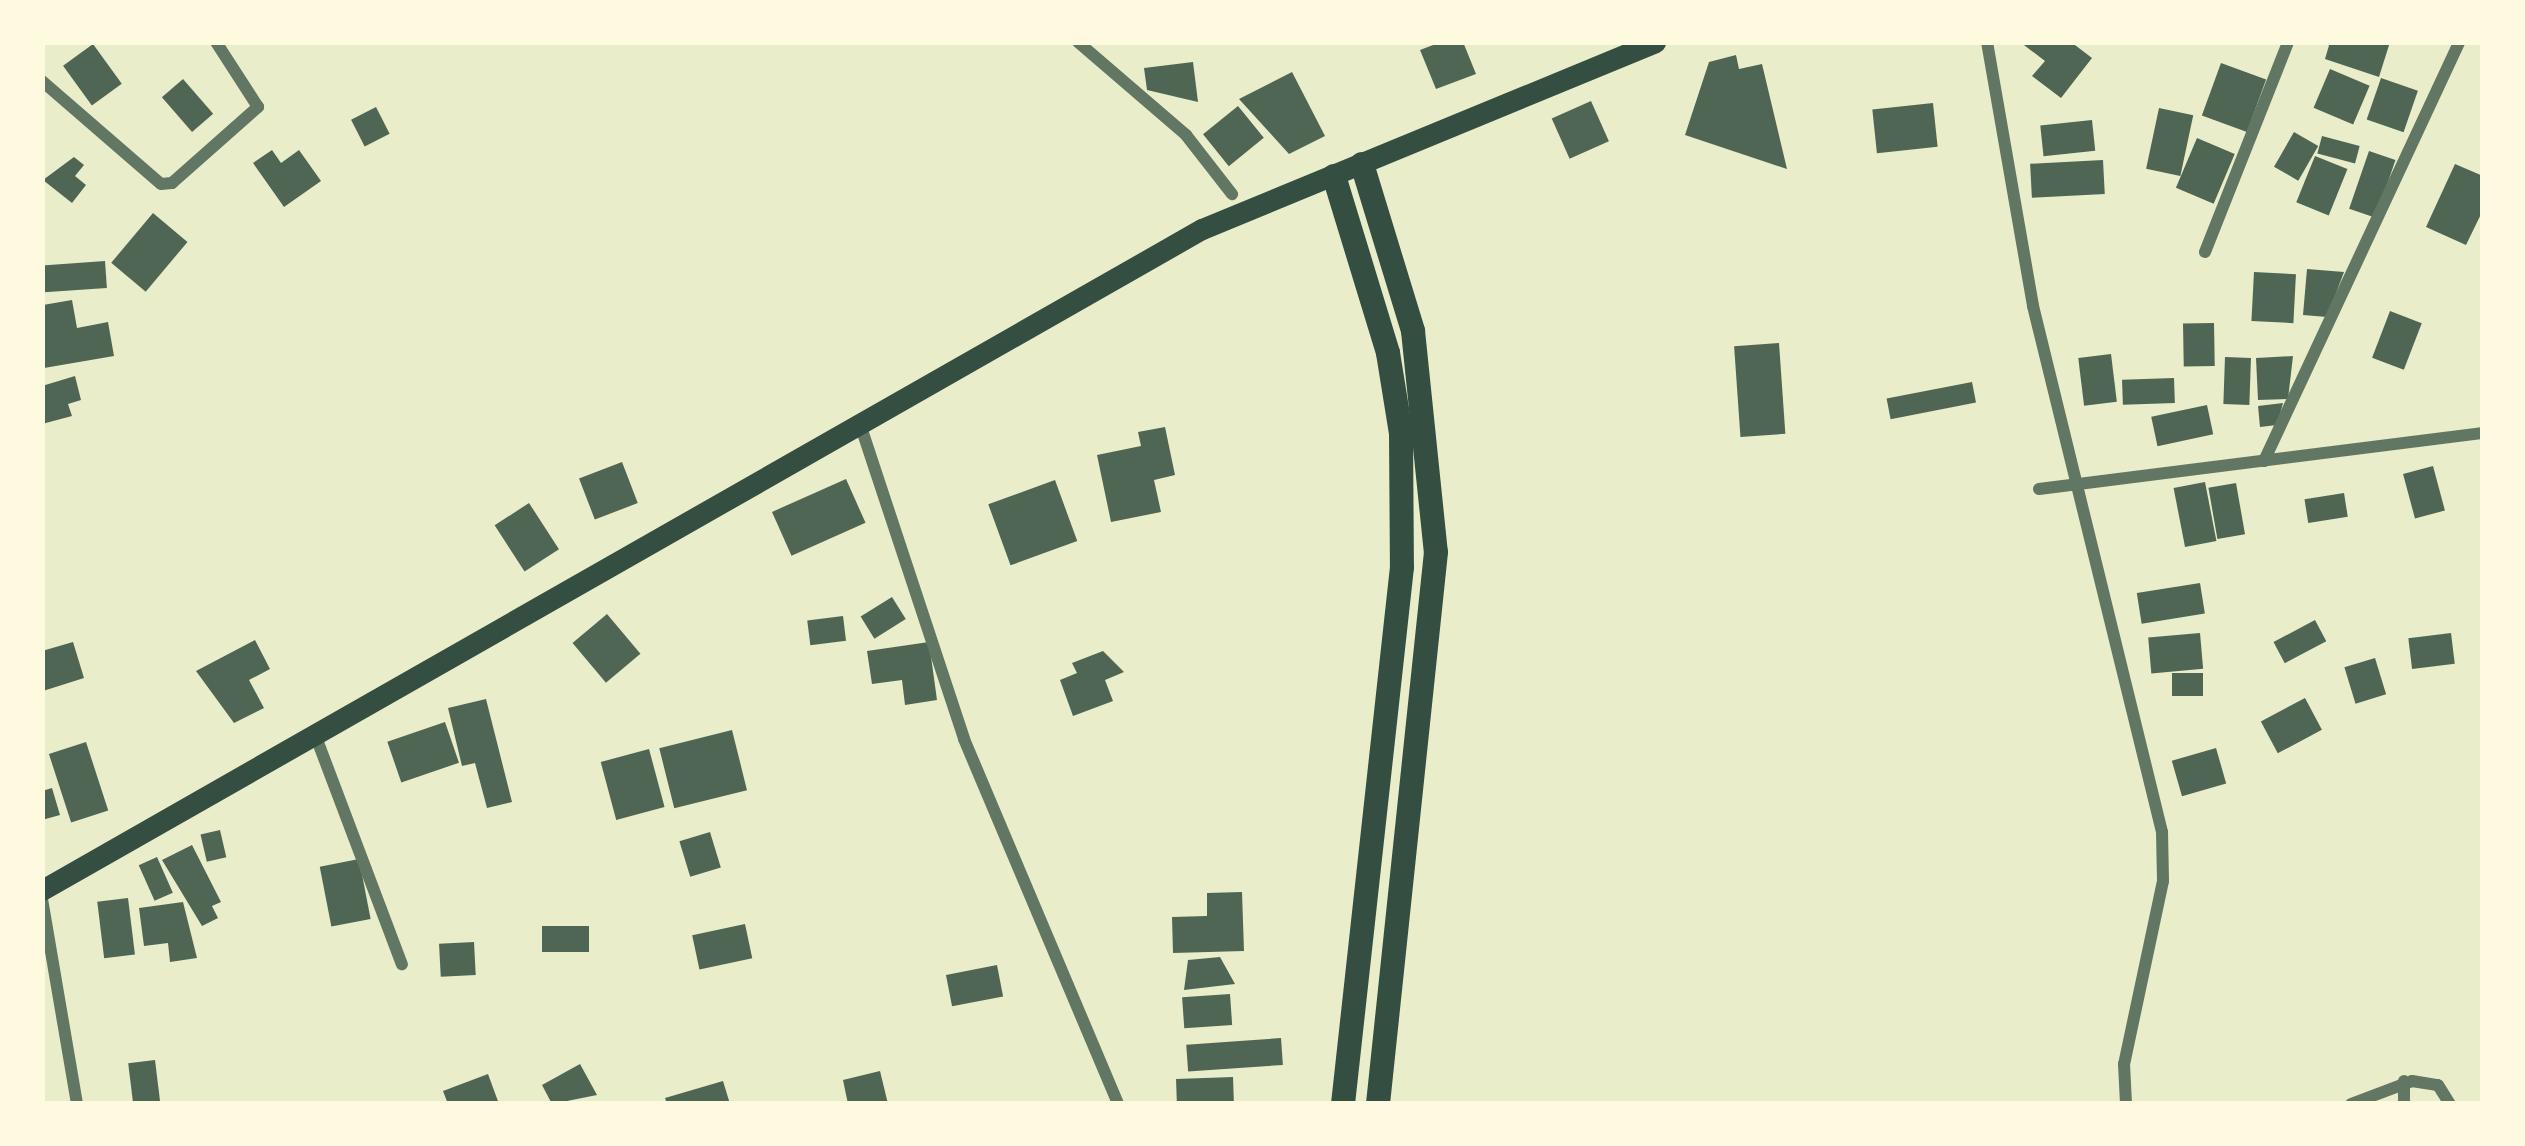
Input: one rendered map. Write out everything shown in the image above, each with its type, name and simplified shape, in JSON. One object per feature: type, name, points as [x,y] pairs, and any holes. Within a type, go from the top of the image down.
[{"type":"highway","points":[[42,894],[1202,229],[1655,42]]},
{"type":"highway","points":[[1362,164],[1413,331],[1436,552],[1378,1104]]},
{"type":"highway","points":[[1334,176],[1388,353],[1401,433],[1402,567],[1390,714],[1343,1104]]},
{"type":"street","points":[[42,81],[161,184],[172,183],[258,107],[216,42]]},
{"type":"street","points":[[1078,42],[1186,135],[1232,194]]},
{"type":"street","points":[[1987,42],[2074,484],[2162,832],[2163,881],[2124,1064],[2126,1104]]},
{"type":"street","points":[[2205,252],[2288,42]]},
{"type":"street","points":[[2264,461],[2458,42]]},
{"type":"street","points":[[860,424],[964,739],[1118,1104]]},
{"type":"street","points":[[2039,489],[2483,433]]},
{"type":"street","points":[[316,737],[402,964]]},
{"type":"street","points":[[42,894],[77,1104]]},
{"type":"street","points":[[2350,1104],[2404,1083],[2438,1084],[2450,1104]]},
{"type":"street","points":[[2404,1083],[2404,1104]]},
{"type":"building","points":[[1441,42],[1463,42],[1476,74],[1436,89],[1420,50]]},
{"type":"building","points":[[2020,42],[2071,42],[2092,58],[2061,98],[2032,76],[2045,61]]},
{"type":"building","points":[[2330,42],[2390,42],[2379,77],[2325,59]]},
{"type":"building","points":[[93,44],[122,84],[92,105],[63,66]]},
{"type":"building","points":[[1736,55],[1739,69],[1762,64],[1787,169],[1685,135],[1709,62]]},
{"type":"building","points":[[1193,62],[1198,102],[1147,90],[1144,68]]},
{"type":"building","points":[[2221,63],[2266,79],[2247,132],[2202,116]]},
{"type":"building","points":[[2330,69],[2370,86],[2353,124],[2314,108]]},
{"type":"building","points":[[1292,72],[1325,136],[1289,154],[1239,99]]},
{"type":"building","points":[[2381,78],[2418,91],[2404,132],[2367,120]]},
{"type":"building","points":[[183,79],[213,114],[192,132],[162,97]]},
{"type":"building","points":[[1591,101],[1609,141],[1570,159],[1552,118]]},
{"type":"building","points":[[1933,103],[1938,147],[1877,153],[1872,109]]},
{"type":"building","points":[[1238,106],[1264,138],[1229,166],[1203,134]]},
{"type":"building","points":[[376,107],[390,134],[365,146],[351,120]]},
{"type":"building","points":[[2159,108],[2193,115],[2180,176],[2146,169]]},
{"type":"building","points":[[2092,120],[2095,151],[2044,156],[2040,125]]},
{"type":"building","points":[[2294,132],[2318,146],[2298,181],[2274,167]]},
{"type":"building","points":[[2322,136],[2360,146],[2355,163],[2317,153]]},
{"type":"building","points":[[2197,138],[2235,154],[2214,204],[2176,188]]},
{"type":"building","points":[[272,150],[281,163],[299,150],[321,181],[284,207],[253,163]]},
{"type":"building","points":[[2369,151],[2395,160],[2376,218],[2349,209]]},
{"type":"building","points":[[2315,156],[2347,169],[2329,215],[2296,202]]},
{"type":"building","points":[[74,157],[84,165],[75,176],[86,185],[72,203],[43,180]]},
{"type":"building","points":[[2103,160],[2105,194],[2032,198],[2030,164]]},
{"type":"building","points":[[2455,164],[2483,176],[2483,210],[2466,245],[2426,227]]},
{"type":"building","points":[[153,213],[187,242],[146,292],[111,263]]},
{"type":"building","points":[[105,261],[107,288],[44,292],[42,265]]},
{"type":"building","points":[[2307,269],[2344,272],[2327,317],[2303,315]]},
{"type":"building","points":[[2254,272],[2296,274],[2293,323],[2251,321]]},
{"type":"building","points":[[72,300],[77,328],[108,322],[114,356],[44,368],[43,305]]},
{"type":"building","points":[[2390,311],[2422,323],[2404,370],[2372,358]]},
{"type":"building","points":[[2214,323],[2215,366],[2184,367],[2183,324]]},
{"type":"building","points":[[1779,343],[1785,434],[1740,437],[1734,346]]},
{"type":"building","points":[[2111,354],[2117,402],[2084,406],[2078,358]]},
{"type":"building","points":[[2293,356],[2288,399],[2258,400],[2256,358]]},
{"type":"building","points":[[2225,357],[2251,358],[2249,405],[2223,404]]},
{"type":"building","points":[[75,376],[81,400],[68,404],[72,416],[42,424],[42,386]]},
{"type":"building","points":[[2174,378],[2175,403],[2123,405],[2122,380]]},
{"type":"building","points":[[1972,382],[1976,403],[1891,419],[1887,399]]},
{"type":"building","points":[[2283,403],[2277,425],[2260,427],[2258,406]]},
{"type":"building","points":[[2207,405],[2213,434],[2157,446],[2151,417]]},
{"type":"building","points":[[1165,427],[1175,475],[1154,480],[1161,512],[1111,522],[1097,455],[1141,446],[1138,432]]},
{"type":"building","points":[[622,462],[638,503],[595,520],[579,478]]},
{"type":"building","points":[[2433,466],[2445,510],[2415,518],[2403,474]]},
{"type":"building","points":[[846,479],[866,523],[792,556],[772,512]]},
{"type":"building","points":[[1055,480],[1077,541],[1011,565],[988,504]]},
{"type":"building","points":[[2205,482],[2216,541],[2185,547],[2174,488]]},
{"type":"building","points":[[2236,483],[2245,534],[2217,539],[2208,488]]},
{"type":"building","points":[[2344,493],[2348,517],[2308,523],[2304,499]]},
{"type":"building","points":[[529,503],[559,549],[525,571],[495,525]]},
{"type":"building","points":[[2200,583],[2205,614],[2142,624],[2137,593]]},
{"type":"building","points":[[892,597],[906,619],[874,639],[861,617]]},
{"type":"building","points":[[607,614],[640,654],[606,683],[573,643]]},
{"type":"building","points":[[843,616],[846,641],[810,645],[807,620]]},
{"type":"building","points":[[2315,620],[2326,641],[2285,663],[2274,642]]},
{"type":"building","points":[[2200,633],[2203,669],[2151,673],[2148,638]]},
{"type":"building","points":[[2451,633],[2455,664],[2412,669],[2408,638]]},
{"type":"building","points":[[255,640],[270,669],[249,680],[264,708],[234,723],[196,671]]},
{"type":"building","points":[[73,642],[84,678],[43,691],[42,651]]},
{"type":"building","points":[[929,642],[937,700],[905,705],[902,680],[872,684],[867,651]]},
{"type":"building","points":[[1103,651],[1124,672],[1105,680],[1113,701],[1073,716],[1060,680],[1077,673],[1072,663]]},
{"type":"building","points":[[2375,658],[2386,694],[2356,704],[2344,667]]},
{"type":"building","points":[[2172,673],[2203,673],[2203,696],[2172,696]]},
{"type":"building","points":[[2305,698],[2322,730],[2278,753],[2261,721]]},
{"type":"building","points":[[486,699],[512,802],[487,808],[475,763],[462,766],[448,708]]},
{"type":"building","points":[[445,722],[459,763],[401,783],[387,742]]},
{"type":"building","points":[[732,730],[747,790],[674,808],[659,748]]},
{"type":"building","points":[[86,742],[108,810],[71,823],[49,754]]},
{"type":"building","points":[[2216,748],[2226,784],[2182,796],[2172,761]]},
{"type":"building","points":[[649,749],[665,807],[616,820],[601,762]]},
{"type":"building","points":[[52,788],[60,815],[42,820],[42,791]]},
{"type":"building","points":[[220,830],[226,857],[207,862],[201,834]]},
{"type":"building","points":[[710,832],[721,867],[690,877],[679,841]]},
{"type":"building","points":[[192,845],[221,902],[212,906],[218,918],[202,926],[162,860]]},
{"type":"building","points":[[157,857],[173,893],[155,901],[139,865]]},
{"type":"building","points":[[359,859],[371,919],[331,927],[320,867]]},
{"type":"building","points":[[1242,892],[1244,951],[1173,953],[1172,917],[1207,916],[1207,893]]},
{"type":"building","points":[[128,898],[135,955],[104,958],[97,902]]},
{"type":"building","points":[[183,902],[197,958],[170,962],[168,943],[144,946],[139,908]]},
{"type":"building","points":[[745,924],[752,958],[699,969],[692,935]]},
{"type":"building","points":[[542,926],[589,926],[589,952],[542,952]]},
{"type":"building","points":[[474,942],[476,975],[441,977],[439,944]]},
{"type":"building","points":[[1220,957],[1235,984],[1184,990],[1188,960]]},
{"type":"building","points":[[997,965],[1003,996],[952,1006],[946,975]]},
{"type":"building","points":[[1230,994],[1232,1025],[1184,1028],[1182,997]]},
{"type":"building","points":[[1281,1038],[1283,1065],[1188,1072],[1186,1045]]},
{"type":"building","points":[[155,1060],[160,1102],[133,1104],[128,1063]]},
{"type":"building","points":[[580,1064],[597,1095],[552,1104],[542,1085]]},
{"type":"building","points":[[880,1071],[888,1104],[848,1104],[843,1080]]},
{"type":"building","points":[[488,1074],[499,1104],[448,1104],[443,1091]]},
{"type":"building","points":[[1233,1077],[1234,1104],[1177,1104],[1176,1079]]},
{"type":"building","points":[[723,1081],[730,1104],[667,1104],[665,1098]]}]
